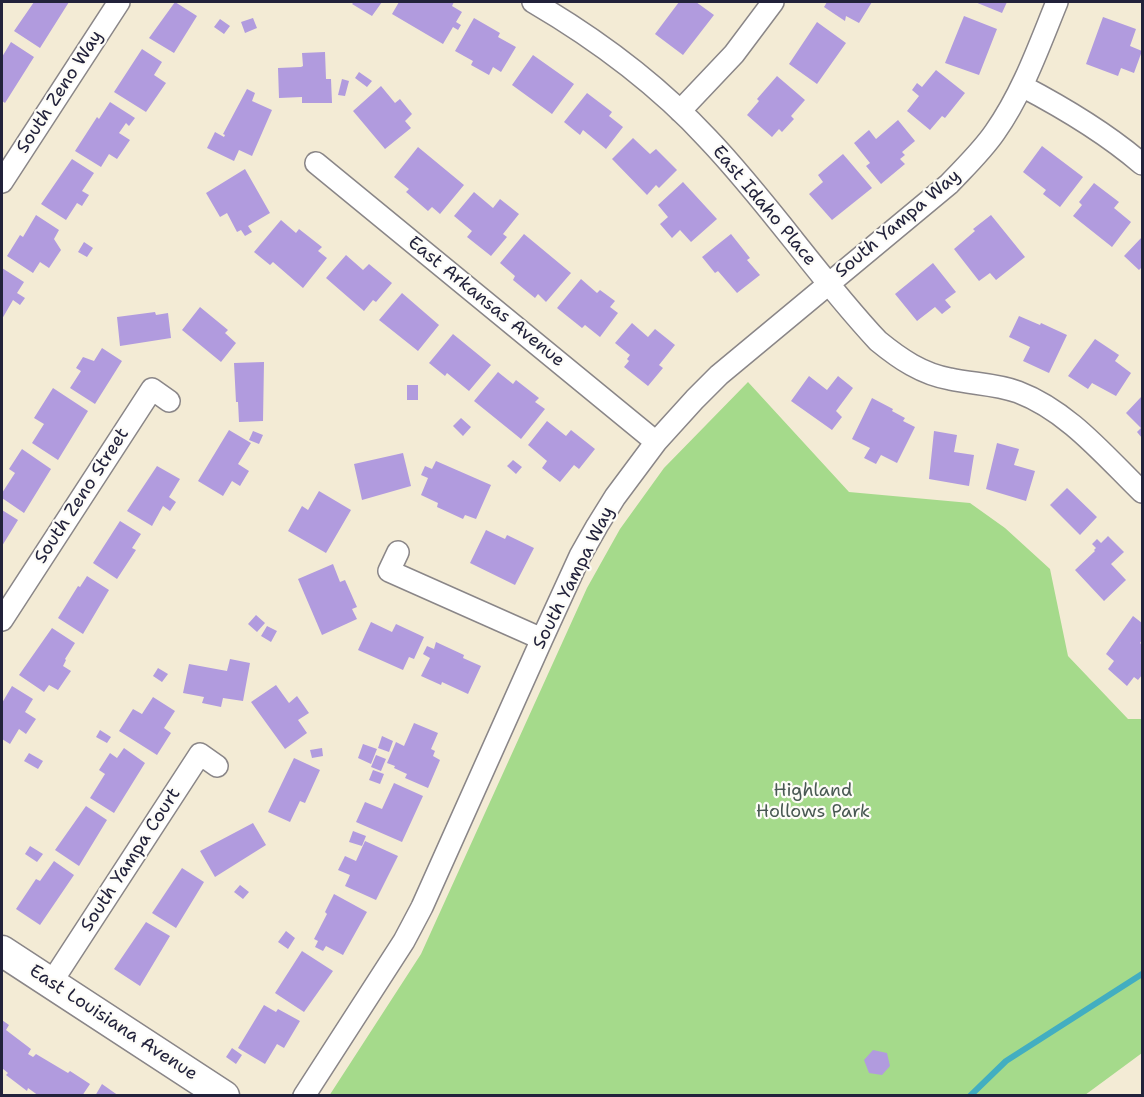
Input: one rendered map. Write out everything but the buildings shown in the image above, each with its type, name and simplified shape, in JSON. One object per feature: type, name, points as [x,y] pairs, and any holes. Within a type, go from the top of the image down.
[{"type":"street","name":"South Zeno Way","points":[[2,182],[119,2]]},
{"type":"street","name":"East Idaho Place","points":[[534,2],[607,49],[680,111],[735,169],[868,331],[901,360],[928,373],[949,379],[999,387],[1042,403],[1066,418],[1143,492]]},
{"type":"street","points":[[680,111],[734,54],[773,2]]},
{"type":"street","name":"South Yampa Way","points":[[304,1095],[404,941],[422,907],[580,556],[615,497],[656,442],[719,375],[957,176],[995,132],[1022,86],[1057,2]]},
{"type":"street","points":[[1022,86],[1053,102],[1110,139],[1143,164]]},
{"type":"street","name":"East Arkansas Avenue","points":[[316,163],[656,442]]},
{"type":"street","name":"South Zeno Street","points":[[2,620],[152,389],[169,401]]},
{"type":"street","points":[[398,552],[389,571],[542,639]]},
{"type":"street","name":"South Yampa Court","points":[[51,983],[200,754],[217,766]]},
{"type":"street","name":"East Louisiana Avenue","points":[[2,951],[224,1095]]},
{"type":"green space","name":"Highland Hollows Park","points":[[748,382],[849,492],[970,503],[1005,528],[1050,569],[1068,656],[1128,719],[1142,719],[1142,1053],[1085,1095],[329,1096],[421,954],[587,588],[620,529],[664,468]]},
{"type":"waterway","points":[[970,1096],[1006,1061],[1142,974]]}]
